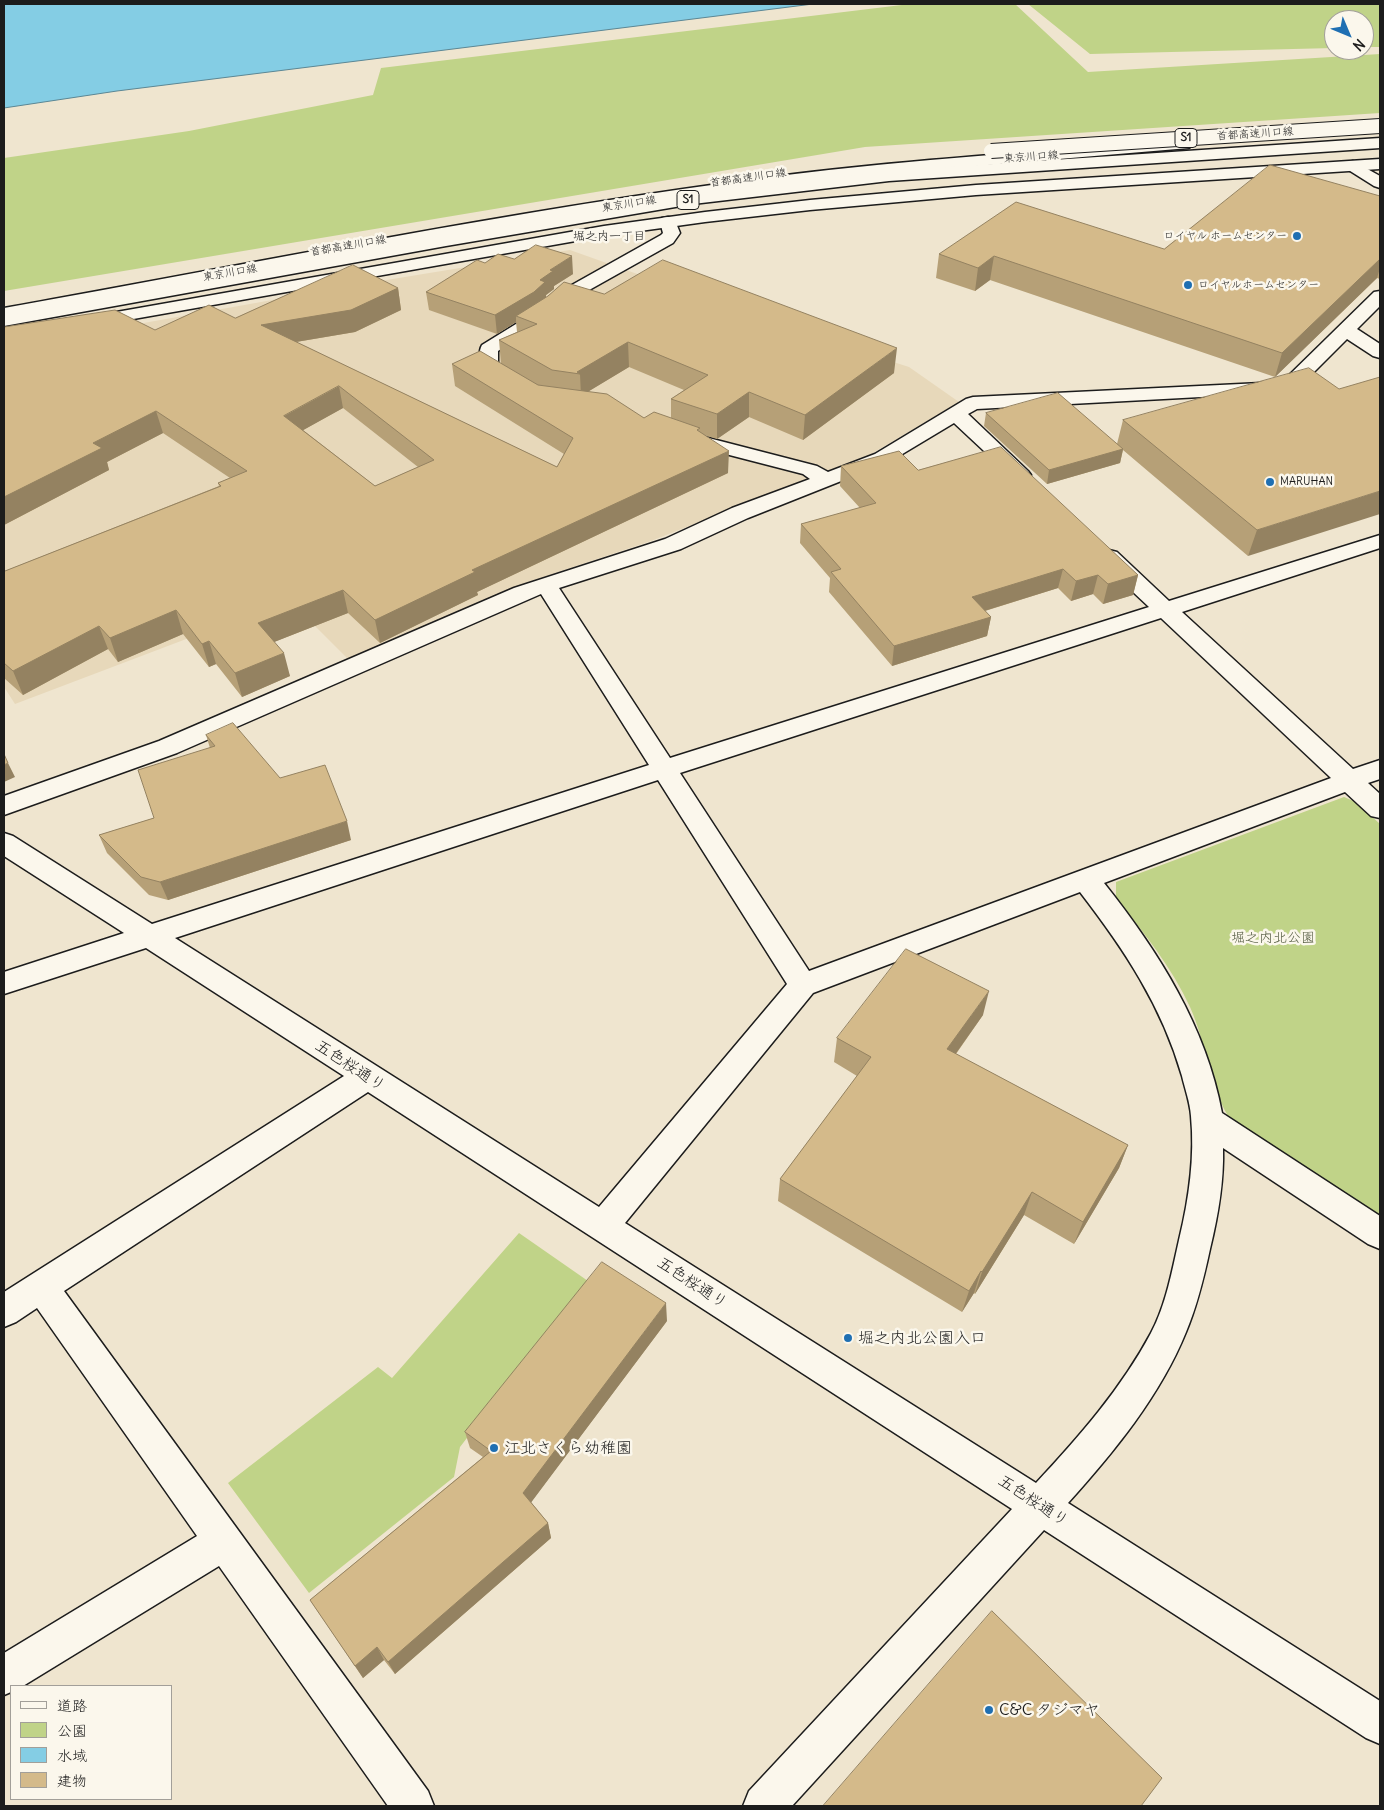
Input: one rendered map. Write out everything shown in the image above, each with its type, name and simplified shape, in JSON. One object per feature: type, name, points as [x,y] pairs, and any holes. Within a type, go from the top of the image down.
[{"type":"main road","points":[[1201,144],[1380,126]]},
{"type":"main road","name":"首都高速川口線","points":[[4,307],[661,190],[782,172],[992,151],[1052,151],[1380,126]]},
{"type":"main road","name":"東京川口線","points":[[4,313],[486,227],[719,189],[884,168],[1201,144],[1380,133]]},
{"type":"main road","name":"首都高速川口線","points":[[4,321],[446,241],[692,199],[779,188],[994,168],[1380,143]]},
{"type":"main road","points":[[779,188],[1380,154]]},
{"type":"main road","name":"東京川口線","points":[[4,336],[604,231],[668,222],[810,205],[976,190],[1380,164]]},
{"type":"main road","points":[[1353,166],[1380,182]]},
{"type":"main road","points":[[531,392],[489,367],[489,349],[543,315],[560,299],[667,239],[672,232],[668,222]]},
{"type":"main road","points":[[4,806],[168,747],[522,593],[673,544],[740,513],[882,458],[973,403],[1287,388],[1380,296]]},
{"type":"main road","points":[[1346,330],[1380,352]]},
{"type":"main road","points":[[956,414],[1036,489]]},
{"type":"main road","points":[[677,434],[810,470],[827,480]]},
{"type":"main road","points":[[4,983],[665,769],[1380,541]]},
{"type":"main road","points":[[1094,542],[1380,809]]},
{"type":"main road","points":[[546,585],[803,985]]},
{"type":"main road","points":[[603,1226],[803,985],[1380,769]]},
{"type":"main road","name":"五色桜通り","points":[[4,843],[1380,1724]]},
{"type":"main road","points":[[764,1806],[1040,1506],[1091,1447],[1132,1394],[1164,1344],[1184,1290],[1197,1235],[1206,1179],[1207,1120],[1193,1060],[1168,998],[1149,963],[1124,926],[1086,880]]},
{"type":"main road","points":[[4,1310],[367,1077]]},
{"type":"main road","points":[[1207,1120],[1380,1234]]},
{"type":"main road","points":[[42,1287],[413,1806]]},
{"type":"main road","points":[[4,1675],[224,1541]]},
{"type":"shaded area","points":[[570,250],[797,331],[909,367],[959,402],[871,454],[651,541],[525,583],[348,659],[289,600],[15,704],[4,687],[4,348],[356,285]]},
{"type":"green space","points":[[910,4],[1015,4],[1088,72],[1324,57],[1324,60],[1374,60],[1374,54],[1380,54],[1380,113],[865,147],[4,291],[4,158],[189,131],[373,95],[381,68]]},
{"type":"green space","points":[[1028,4],[1380,4],[1380,47],[1374,47],[1374,10],[1324,10],[1324,48],[1090,54]]},
{"type":"green space","name":"堀之内北公園","points":[[1344,797],[1356,802],[1380,824],[1380,1215],[1228,1116],[1216,1090],[1200,1034],[1183,993],[1157,951],[1116,899],[1116,882]]},
{"type":"green space","points":[[519,1233],[588,1281],[460,1447],[454,1477],[309,1593],[228,1483],[378,1367],[392,1378]]},
{"type":"water","points":[[4,4],[813,4],[117,91],[4,108]]},
{"type":"building","name":"ロイヤルホームセンター","points":[[1270,165],[1380,196],[1380,259],[1282,353],[994,256],[978,268],[939,254],[1016,202],[1164,249]]},
{"type":"building","points":[[536,245],[572,256],[550,270],[553,271],[540,280],[545,282],[534,292],[495,315],[426,292],[477,260],[485,263],[498,254],[514,259]]},
{"type":"building","points":[[663,260],[897,348],[805,415],[749,392],[717,414],[671,399],[708,375],[628,342],[577,372],[580,374],[552,370],[499,340],[537,324],[516,316],[548,296],[564,282],[604,294]]},
{"type":"building","points":[[353,265],[398,288],[351,310],[261,325],[557,467],[573,438],[452,364],[480,351],[538,385],[607,394],[644,418],[654,412],[700,428],[697,430],[729,451],[472,570],[475,572],[375,620],[343,590],[258,623],[284,653],[235,673],[209,641],[202,644],[176,610],[110,638],[99,626],[13,671],[4,663],[4,570],[221,486],[218,483],[247,471],[156,411],[93,443],[102,448],[4,497],[4,327],[115,310],[155,330],[209,305],[235,318]],"holes":[[[339,386],[434,460],[375,486],[284,416]]]},
{"type":"building","name":"MARUHAN","points":[[1309,368],[1339,389],[1380,377],[1380,491],[1257,530],[1123,420]]},
{"type":"building","points":[[1058,393],[1123,449],[1049,470],[986,413]]},
{"type":"building","points":[[1001,447],[1138,575],[1108,584],[1098,575],[1076,581],[1063,569],[972,597],[991,617],[894,646],[831,572],[841,569],[801,524],[876,503],[841,466],[899,451],[918,470]]},
{"type":"building","points":[[233,723],[280,778],[325,765],[347,821],[160,882],[141,877],[99,835],[154,818],[138,770],[215,746],[206,735]]},
{"type":"building","points":[[4,754],[8,763],[4,765]]},
{"type":"building","points":[[906,949],[989,991],[947,1049],[1128,1145],[1083,1222],[1032,1192],[969,1291],[780,1179],[871,1057],[837,1038]]},
{"type":"building","points":[[602,1262],[666,1303],[523,1493],[548,1523],[388,1662],[377,1647],[355,1666],[310,1600],[491,1451],[465,1432]]},
{"type":"building","name":"C&C タジマヤ","points":[[992,1611],[1162,1778],[1141,1806],[823,1806]]},
{"type":"place","name":"ロイヤル ホームセンター","points":[[1297,236]]},
{"type":"place","name":"ロイヤルホームセンター","points":[[1188,285]]},
{"type":"place","name":"MARUHAN","points":[[1270,482]]},
{"type":"place","name":"堀之内北公園入口","points":[[848,1338]]},
{"type":"place","name":"江北さくら幼稚園","points":[[494,1448]]},
{"type":"place","name":"C&C タジマヤ","points":[[989,1710]]},
{"type":"district","name":"堀之内一丁目","points":[[609,237]]}]
